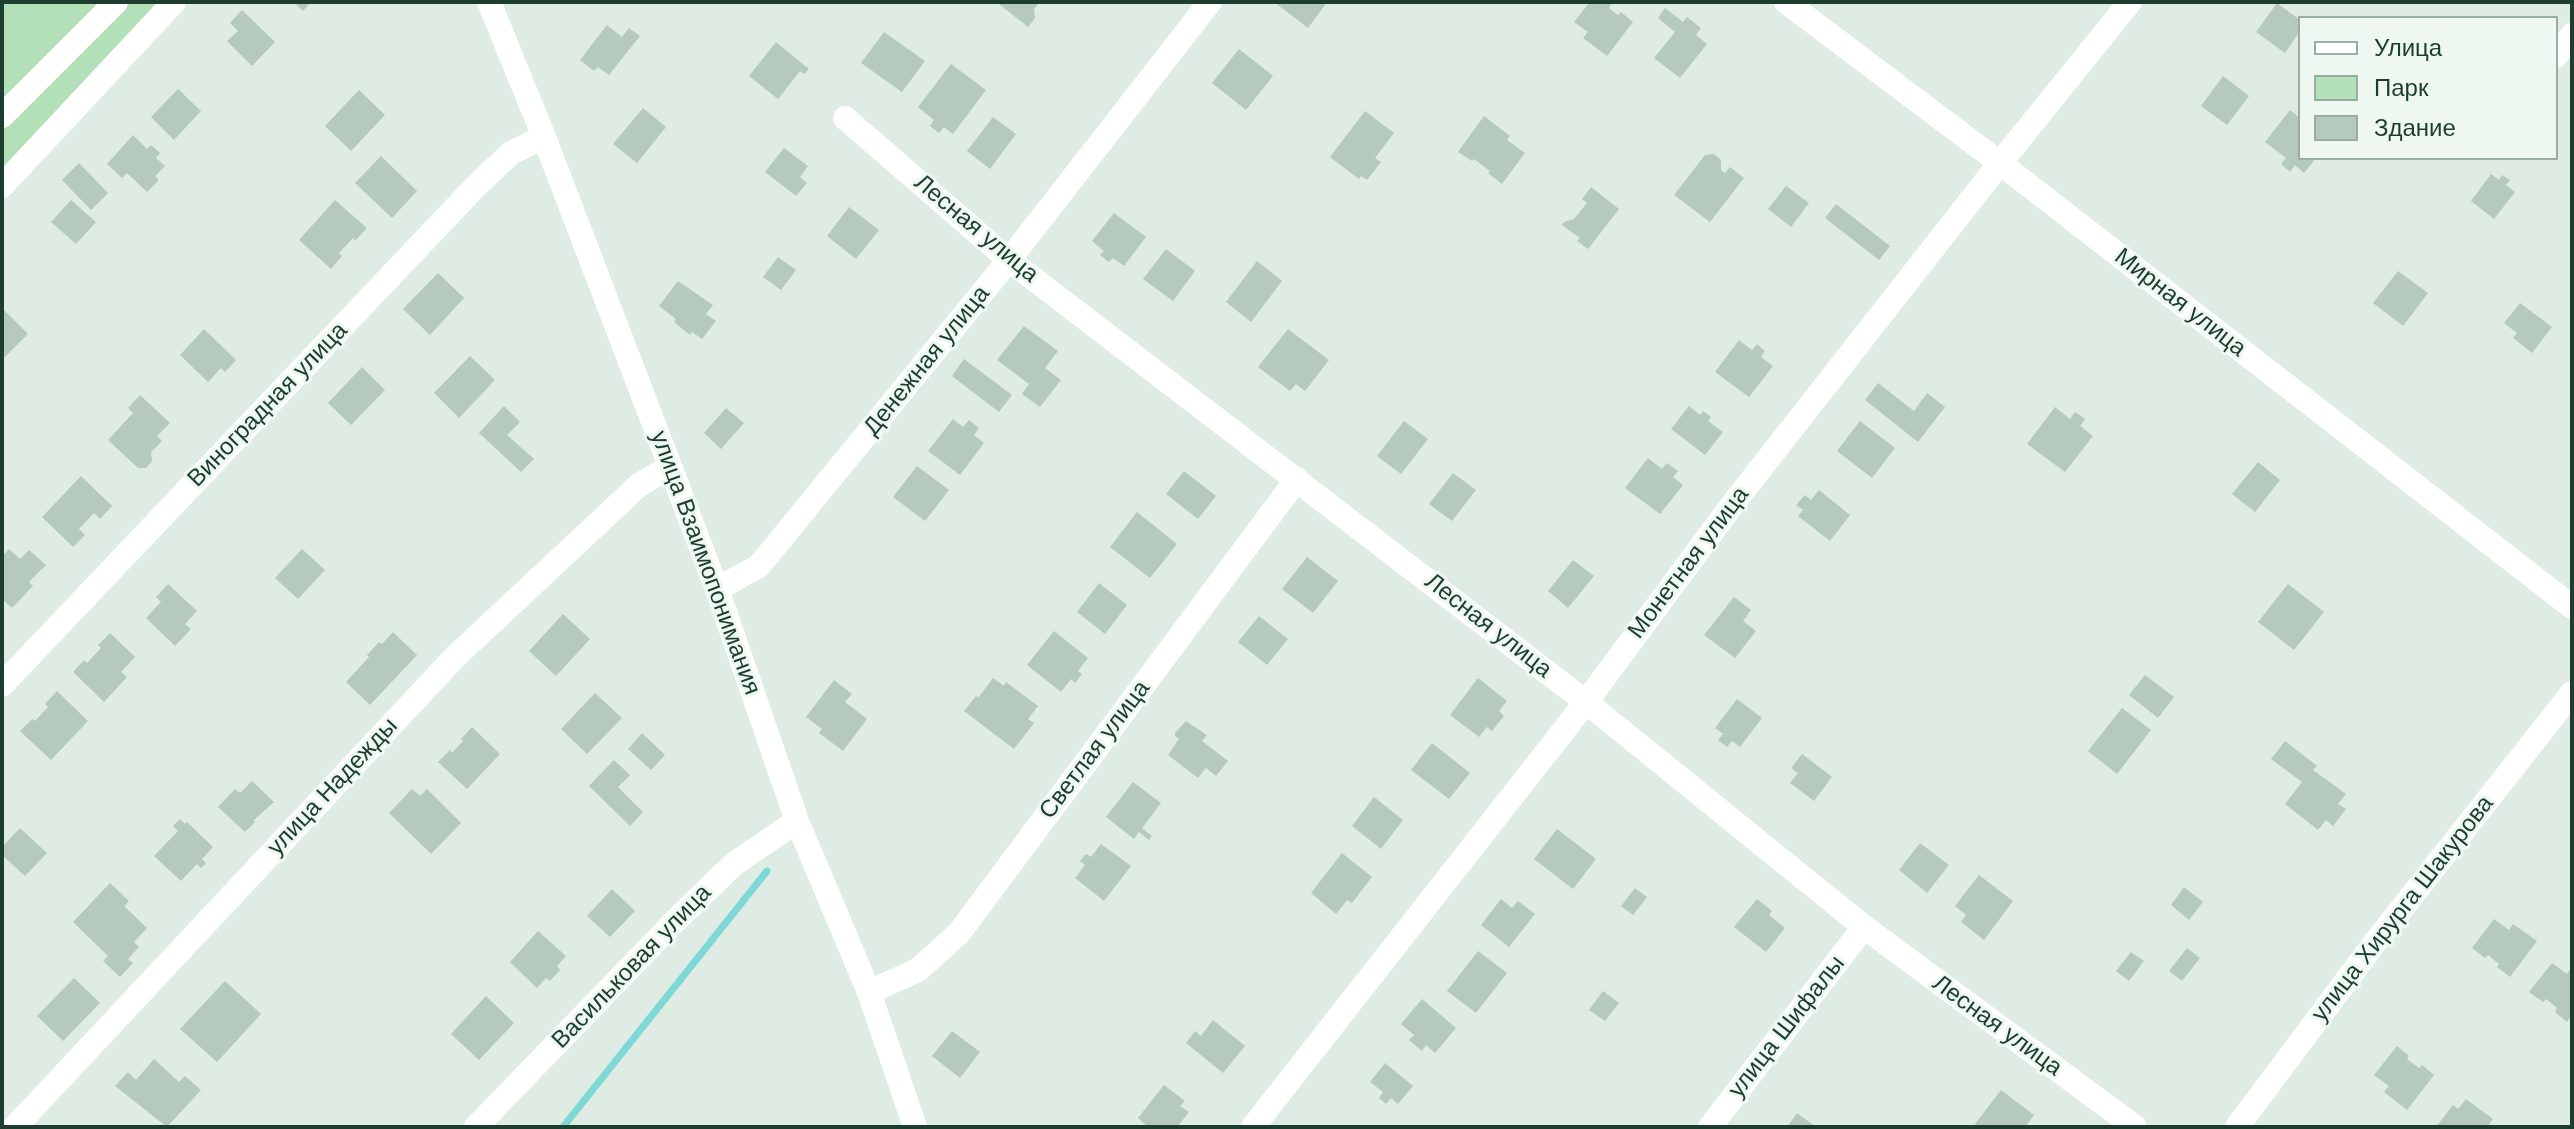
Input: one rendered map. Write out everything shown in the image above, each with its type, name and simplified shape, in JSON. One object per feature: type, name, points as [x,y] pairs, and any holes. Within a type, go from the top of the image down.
[{"type":"street","points":[[2,116],[116,2]]},
{"type":"street","points":[[2,186],[174,2]]},
{"type":"street","name":"улица Взаимопонимания","points":[[489,2],[717,589],[797,821],[869,992],[915,1127]]},
{"type":"street","name":"Денежная улица","points":[[717,589],[759,566],[1009,260],[1210,2]]},
{"type":"street","name":"Мирная улица","points":[[1786,2],[2000,163],[2572,607]]},
{"type":"street","name":"Монетная улица","points":[[1253,1127],[1586,702],[1732,505],[2130,2]]},
{"type":"street","points":[[2558,53],[2572,35]]},
{"type":"street","name":"Лесная улица","points":[[845,118],[1009,260],[1586,702],[1864,927],[2135,1127]]},
{"type":"street","name":"Виноградная улица","points":[[2,685],[478,184],[511,153],[544,137]]},
{"type":"street","name":"улица Надежды","points":[[15,1127],[455,657],[639,485],[670,467]]},
{"type":"street","name":"Светлая улица","points":[[869,992],[918,970],[959,933],[1297,479]]},
{"type":"street","name":"улица Хирурга Шакурова","points":[[2237,1127],[2381,935],[2572,693]]},
{"type":"street","name":"Васильковая улица","points":[[476,1127],[734,864],[797,821]]},
{"type":"street","name":"улица Шифалы","points":[[1710,1127],[1864,927]]},
{"type":"green space","points":[[2,2],[169,2],[2,173]]},
{"type":"building","points":[[294,2],[311,2],[303,11]]},
{"type":"building","points":[[1040,2],[1034,9],[1035,18],[1028,27],[999,4]]},
{"type":"building","points":[[1274,2],[1321,2],[1325,5],[1308,28]]},
{"type":"building","points":[[1590,2],[1608,2],[1611,5],[1609,8],[1618,15],[1621,12],[1633,22],[1607,56],[1583,38],[1588,32],[1574,22]]},
{"type":"building","points":[[2277,3],[2298,19],[2298,34],[2285,53],[2256,32]]},
{"type":"building","points":[[1665,8],[1683,22],[1687,17],[1701,28],[1696,35],[1707,44],[1680,78],[1654,58],[1675,32],[1658,18]]},
{"type":"building","points":[[242,10],[275,42],[252,66],[227,41],[238,31],[230,23]]},
{"type":"building","points":[[607,25],[622,37],[629,28],[640,36],[609,75],[598,67],[594,71],[580,60]]},
{"type":"building","points":[[884,32],[925,61],[902,92],[861,63]]},
{"type":"building","points":[[776,42],[809,69],[804,74],[800,71],[778,99],[749,76]]},
{"type":"building","points":[[1239,49],[1273,76],[1246,110],[1212,83]]},
{"type":"building","points":[[951,64],[986,90],[953,134],[944,127],[939,133],[930,126],[934,120],[918,107]]},
{"type":"building","points":[[2223,76],[2249,96],[2227,125],[2201,106]]},
{"type":"building","points":[[178,89],[201,111],[174,140],[151,117]]},
{"type":"building","points":[[359,90],[385,115],[351,151],[325,126]]},
{"type":"building","points":[[643,108],[666,127],[637,163],[613,144]]},
{"type":"building","points":[[2290,110],[2298,116],[2298,160],[2314,160],[2304,173],[2295,165],[2290,172],[2281,164],[2286,158],[2265,142]]},
{"type":"building","points":[[1365,111],[1394,133],[1375,158],[1381,162],[1367,180],[1361,176],[1359,179],[1330,157]]},
{"type":"building","points":[[1484,116],[1510,136],[1507,140],[1525,153],[1502,184],[1474,159],[1472,161],[1458,152]]},
{"type":"building","points":[[993,117],[1016,134],[990,169],[967,151]]},
{"type":"building","points":[[133,135],[147,149],[151,145],[160,153],[156,158],[165,166],[155,176],[159,180],[147,192],[127,173],[122,178],[107,164]]},
{"type":"building","points":[[784,148],[808,166],[800,177],[807,183],[796,196],[765,172]]},
{"type":"building","points":[[1714,154],[1721,160],[1721,170],[1725,173],[1730,167],[1744,178],[1710,222],[1674,195],[1705,155]]},
{"type":"building","points":[[381,156],[417,191],[392,218],[355,183]]},
{"type":"building","points":[[79,163],[108,193],[91,210],[62,180]]},
{"type":"building","points":[[2491,174],[2499,180],[2502,175],[2510,180],[2506,185],[2515,192],[2494,219],[2471,201]]},
{"type":"building","points":[[1786,186],[1809,203],[1791,227],[1768,209]]},
{"type":"building","points":[[1591,187],[1619,209],[1588,249],[1577,241],[1580,238],[1562,225],[1574,219],[1587,203],[1582,199]]},
{"type":"building","points":[[71,200],[96,222],[76,244],[51,222]]},
{"type":"building","points":[[335,200],[367,228],[339,253],[342,256],[331,269],[299,240]]},
{"type":"building","points":[[1836,204],[1890,246],[1879,260],[1825,218]]},
{"type":"building","points":[[849,207],[879,230],[856,259],[827,236]]},
{"type":"building","points":[[1114,213],[1146,237],[1124,266],[1113,258],[1109,262],[1100,255],[1104,251],[1092,241]]},
{"type":"building","points":[[1166,249],[1195,271],[1173,301],[1143,279]]},
{"type":"building","points":[[778,257],[796,270],[781,290],[763,277]]},
{"type":"building","points":[[1257,261],[1282,281],[1251,322],[1226,302]]},
{"type":"building","points":[[2398,271],[2428,293],[2403,326],[2373,303]]},
{"type":"building","points":[[438,273],[464,298],[430,335],[403,309]]},
{"type":"building","points":[[678,281],[713,305],[706,314],[716,321],[702,339],[692,332],[690,335],[659,306]]},
{"type":"building","points":[[2520,303],[2552,327],[2532,353],[2513,338],[2517,333],[2504,323]]},
{"type":"building","points":[[2,308],[28,334],[5,357],[2,354]]},
{"type":"building","points":[[1024,326],[1058,351],[1045,368],[1061,380],[1040,407],[1022,394],[1029,384],[997,360]]},
{"type":"building","points":[[204,329],[236,360],[225,372],[221,368],[208,382],[180,355]]},
{"type":"building","points":[[1288,329],[1329,360],[1305,391],[1296,384],[1290,391],[1258,367]]},
{"type":"building","points":[[1739,340],[1752,350],[1757,344],[1765,351],[1761,357],[1773,366],[1749,397],[1715,372]]},
{"type":"building","points":[[470,356],[495,380],[459,418],[434,393]]},
{"type":"building","points":[[964,359],[1012,395],[999,412],[952,376]]},
{"type":"building","points":[[362,367],[385,390],[351,425],[328,403]]},
{"type":"building","points":[[1878,383],[1914,411],[1927,393],[1945,407],[1918,442],[1865,400]]},
{"type":"building","points":[[140,395],[170,423],[157,436],[162,441],[151,452],[152,461],[146,468],[138,468],[108,440],[133,413],[128,408]]},
{"type":"building","points":[[504,406],[520,422],[507,435],[534,459],[521,472],[479,433]]},
{"type":"building","points":[[1689,406],[1700,415],[1703,411],[1711,417],[1708,421],[1723,432],[1705,455],[1671,429]]},
{"type":"building","points":[[2055,407],[2070,419],[2075,412],[2085,419],[2080,426],[2093,436],[2065,472],[2027,444]]},
{"type":"building","points":[[726,408],[744,423],[721,449],[704,433]]},
{"type":"building","points":[[953,419],[963,427],[969,420],[979,428],[974,435],[984,443],[960,475],[928,451]]},
{"type":"building","points":[[1404,421],[1428,439],[1401,474],[1377,456]]},
{"type":"building","points":[[1860,421],[1895,448],[1872,478],[1837,451]]},
{"type":"building","points":[[1648,458],[1662,469],[1667,463],[1678,471],[1673,477],[1683,485],[1660,514],[1625,488]]},
{"type":"building","points":[[2258,462],[2280,480],[2255,512],[2232,494]]},
{"type":"building","points":[[917,466],[949,490],[925,521],[893,497]]},
{"type":"building","points":[[1184,471],[1216,496],[1198,519],[1166,494]]},
{"type":"building","points":[[1453,473],[1476,490],[1452,521],[1429,504]]},
{"type":"building","points":[[81,476],[112,506],[100,519],[94,513],[79,529],[85,535],[73,547],[42,517]]},
{"type":"building","points":[[1819,490],[1850,515],[1830,541],[1798,516],[1803,510],[1796,505],[1805,495],[1811,500]]},
{"type":"building","points":[[1137,512],[1177,544],[1150,578],[1110,547]]},
{"type":"building","points":[[9,549],[20,559],[29,550],[46,565],[29,582],[33,586],[12,608],[2,599],[2,557]]},
{"type":"building","points":[[302,549],[325,570],[298,599],[275,578]]},
{"type":"building","points":[[1307,557],[1338,581],[1313,613],[1282,589]]},
{"type":"building","points":[[1573,560],[1594,576],[1568,608],[1548,591]]},
{"type":"building","points":[[1099,583],[1127,605],[1105,634],[1077,612]]},
{"type":"building","points":[[168,584],[197,611],[185,624],[191,629],[175,646],[146,618],[161,602],[156,597]]},
{"type":"building","points":[[2288,584],[2324,612],[2294,650],[2258,622]]},
{"type":"building","points":[[1734,597],[1751,610],[1743,621],[1756,631],[1735,658],[1704,635]]},
{"type":"building","points":[[563,614],[590,639],[556,676],[529,651]]},
{"type":"building","points":[[1259,616],[1288,639],[1267,665],[1238,642]]},
{"type":"building","points":[[1054,631],[1088,658],[1078,671],[1082,674],[1075,683],[1071,679],[1061,692],[1027,665]]},
{"type":"building","points":[[393,632],[417,655],[370,705],[346,682],[379,642],[382,644]]},
{"type":"building","points":[[110,633],[135,657],[121,672],[127,677],[104,702],[73,672],[84,660],[87,663]]},
{"type":"building","points":[[2145,675],[2174,697],[2158,718],[2129,695]]},
{"type":"building","points":[[993,678],[1004,686],[1006,682],[1038,706],[1028,719],[1034,723],[1014,749],[964,711]]},
{"type":"building","points":[[1478,678],[1507,701],[1499,711],[1504,716],[1492,731],[1487,727],[1479,737],[1450,715]]},
{"type":"building","points":[[834,680],[852,694],[845,702],[867,719],[843,751],[819,733],[822,729],[806,717]]},
{"type":"building","points":[[57,691],[88,721],[51,760],[20,731],[48,707],[45,704]]},
{"type":"building","points":[[595,693],[622,718],[587,754],[561,729]]},
{"type":"building","points":[[1737,699],[1762,718],[1740,747],[1732,741],[1727,747],[1718,740],[1723,734],[1715,728]]},
{"type":"building","points":[[2122,708],[2151,730],[2117,774],[2088,751]]},
{"type":"building","points":[[1186,721],[1207,735],[1202,741],[1228,761],[1216,776],[1206,768],[1198,778],[1168,755],[1179,739],[1175,733]]},
{"type":"building","points":[[472,727],[500,754],[467,789],[438,762],[450,750],[452,753]]},
{"type":"building","points":[[642,733],[665,755],[651,770],[628,749]]},
{"type":"building","points":[[2285,741],[2317,766],[2313,770],[2346,794],[2338,804],[2346,809],[2333,826],[2326,820],[2318,830],[2285,804],[2302,782],[2271,759]]},
{"type":"building","points":[[1432,743],[1470,773],[1449,799],[1411,770]]},
{"type":"building","points":[[1802,754],[1832,777],[1814,801],[1790,783],[1798,773],[1791,768]]},
{"type":"building","points":[[614,760],[630,775],[618,787],[643,812],[630,826],[589,786]]},
{"type":"building","points":[[252,781],[274,802],[245,832],[218,807],[235,789],[240,793]]},
{"type":"building","points":[[1133,782],[1161,803],[1142,828],[1152,836],[1149,840],[1139,832],[1134,839],[1106,817]]},
{"type":"building","points":[[412,789],[420,796],[427,789],[461,823],[431,854],[389,813]]},
{"type":"building","points":[[1374,797],[1403,820],[1381,849],[1352,826]]},
{"type":"building","points":[[180,819],[213,847],[202,859],[206,863],[201,868],[197,864],[181,881],[154,856],[178,831],[173,826]]},
{"type":"building","points":[[20,828],[47,853],[25,876],[2,855],[2,847]]},
{"type":"building","points":[[1557,829],[1596,859],[1573,889],[1534,859]]},
{"type":"building","points":[[1920,843],[1949,865],[1927,893],[1899,870]]},
{"type":"building","points":[[1101,844],[1131,866],[1104,901],[1075,878],[1085,865],[1080,861],[1086,854],[1091,857]]},
{"type":"building","points":[[1342,853],[1372,877],[1352,903],[1347,900],[1336,914],[1311,893]]},
{"type":"building","points":[[1979,875],[2013,901],[1984,940],[1961,922],[1966,915],[1955,906]]},
{"type":"building","points":[[110,883],[129,901],[124,906],[147,928],[134,942],[139,947],[128,959],[133,963],[120,977],[103,961],[108,956],[73,922]]},
{"type":"building","points":[[2184,887],[2203,902],[2189,920],[2171,905]]},
{"type":"building","points":[[1635,888],[1647,897],[1633,915],[1621,906]]},
{"type":"building","points":[[612,889],[635,911],[610,937],[587,916]]},
{"type":"building","points":[[1501,899],[1512,908],[1518,901],[1535,914],[1509,947],[1481,925]]},
{"type":"building","points":[[1757,899],[1772,911],[1769,915],[1785,928],[1766,952],[1734,927]]},
{"type":"building","points":[[2494,919],[2509,930],[2513,924],[2537,941],[2510,977],[2488,955],[2485,958],[2472,948]]},
{"type":"building","points":[[538,931],[566,956],[557,966],[560,970],[550,981],[546,978],[537,988],[510,962]]},
{"type":"building","points":[[2187,948],[2200,958],[2182,981],[2169,971]]},
{"type":"building","points":[[1478,951],[1507,973],[1476,1013],[1447,991]]},
{"type":"building","points":[[2131,952],[2144,961],[2129,981],[2116,971]]},
{"type":"building","points":[[2552,963],[2567,974],[2572,967],[2572,1015],[2567,1022],[2546,999],[2543,1002],[2529,992]]},
{"type":"building","points":[[74,978],[100,1003],[63,1041],[37,1016]]},
{"type":"building","points":[[225,981],[261,1014],[217,1062],[180,1029]]},
{"type":"building","points":[[1603,991],[1619,1003],[1605,1021],[1589,1010]]},
{"type":"building","points":[[486,996],[514,1023],[479,1060],[451,1034]]},
{"type":"building","points":[[1422,999],[1456,1028],[1435,1053],[1426,1045],[1422,1051],[1409,1040],[1414,1035],[1401,1024]]},
{"type":"building","points":[[1213,1020],[1245,1046],[1223,1073],[1186,1043],[1195,1031],[1201,1036]]},
{"type":"building","points":[[952,1031],[980,1052],[960,1078],[932,1056]]},
{"type":"building","points":[[2397,1046],[2409,1056],[2407,1059],[2419,1068],[2422,1065],[2434,1075],[2407,1110],[2384,1092],[2389,1086],[2374,1075]]},
{"type":"building","points":[[154,1059],[179,1082],[185,1076],[201,1090],[167,1127],[115,1086],[128,1072],[136,1080]]},
{"type":"building","points":[[1385,1063],[1413,1086],[1398,1104],[1391,1098],[1386,1104],[1379,1098],[1383,1092],[1370,1082]]},
{"type":"building","points":[[1164,1085],[1185,1101],[1180,1106],[1189,1112],[1177,1127],[1148,1127],[1138,1118]]},
{"type":"building","points":[[2001,1090],[2034,1115],[2025,1127],[1980,1127],[1975,1124]]},
{"type":"building","points":[[2466,1099],[2493,1119],[2487,1127],[2436,1127],[2453,1105],[2458,1109]]},
{"type":"building","points":[[1797,1113],[1816,1127],[1787,1127]]},
{"type":"waterway","points":[[563,1127],[767,871]]}]
